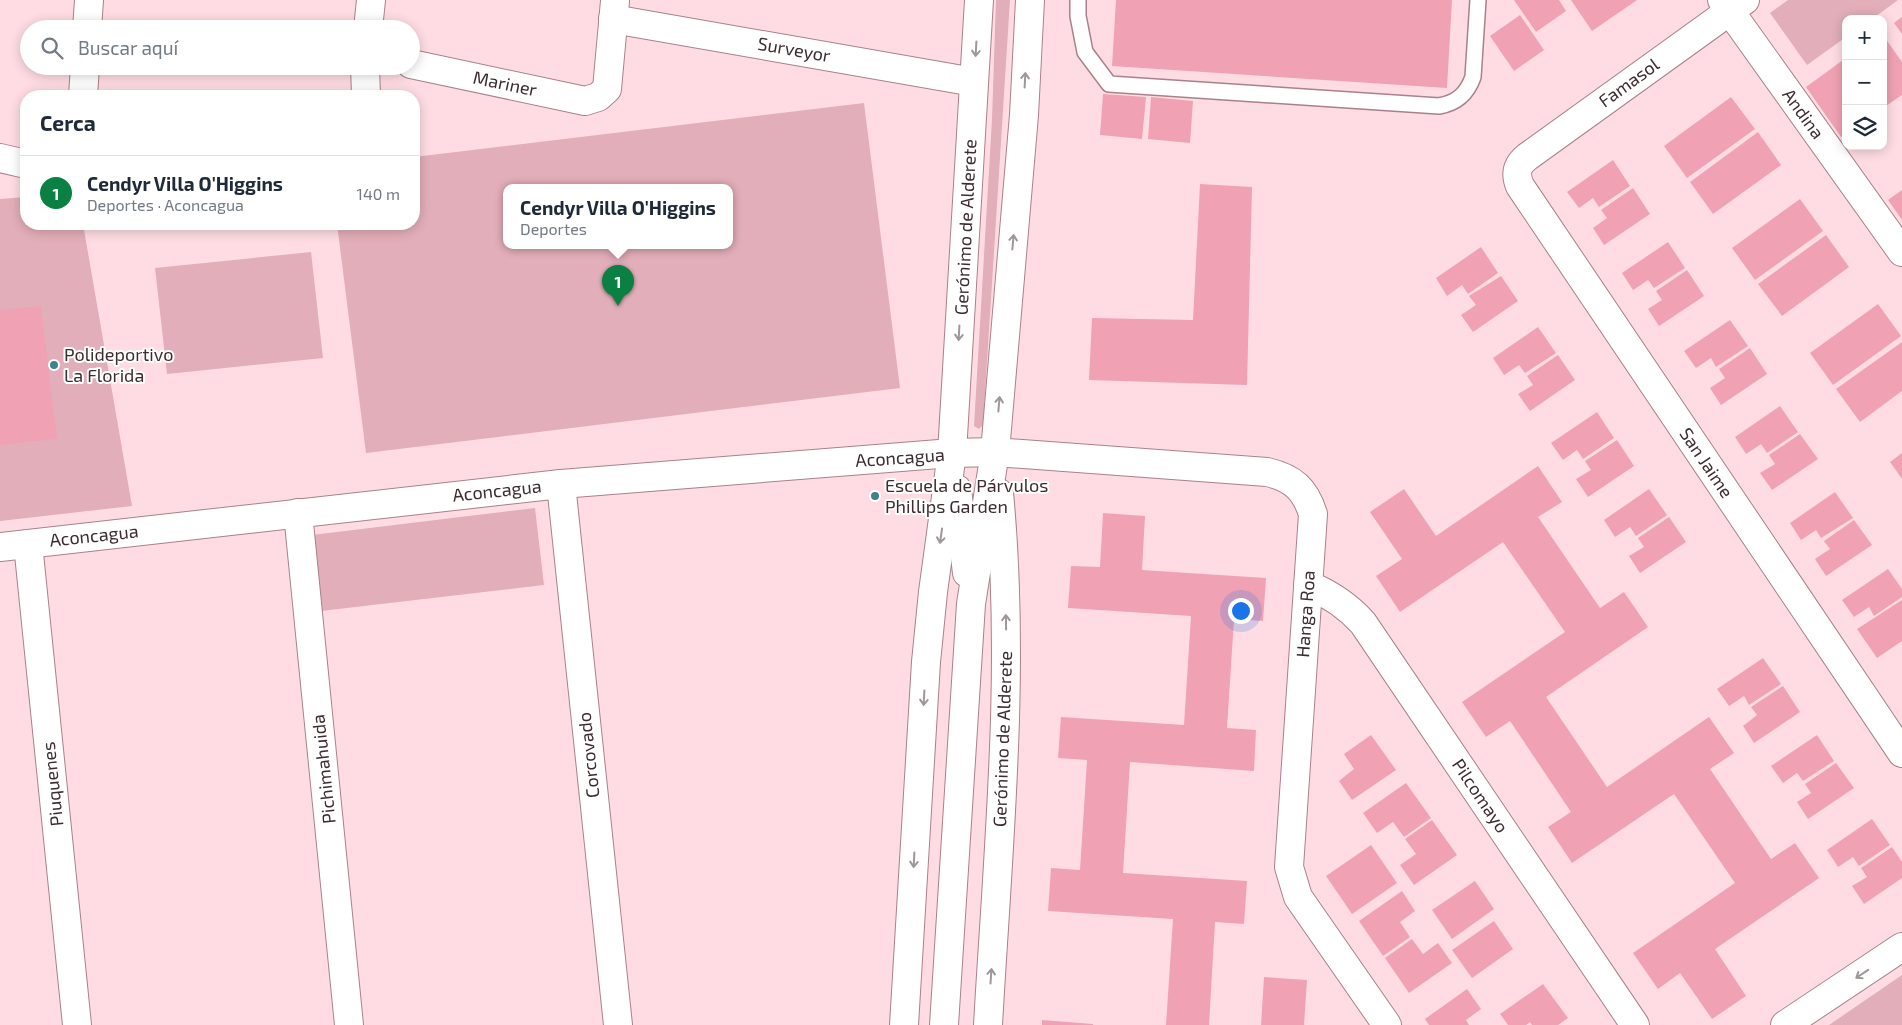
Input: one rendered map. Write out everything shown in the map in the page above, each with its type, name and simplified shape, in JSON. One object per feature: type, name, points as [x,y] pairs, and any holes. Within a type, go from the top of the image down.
[{"type":"street","points":[[88,20],[89,0]]},
{"type":"street","points":[[369,20],[371,0]]},
{"type":"street","name":"Gerónimo de Alderete","points":[[904,1025],[926,662],[933,592],[952,454],[979,0]]},
{"type":"street","name":"Gerónimo de Alderete","points":[[944,1025],[971,604],[994,452],[1024,115],[1030,0]]},
{"type":"street","name":"Famasol","points":[[1517,170],[1520,162],[1526,157],[1732,4]]},
{"type":"street","name":"Andina","points":[[1732,4],[1902,252]]},
{"type":"street","name":"Surveyor","points":[[598,97],[607,88],[614,9],[974,82]]},
{"type":"street","name":"Mariner","points":[[420,66],[585,101],[598,97]]},
{"type":"street","points":[[83,90],[84,75]]},
{"type":"street","points":[[365,75],[366,90]]},
{"type":"street","points":[[0,158],[20,163]]},
{"type":"street","name":"San Jaime","points":[[1517,170],[1520,186],[1902,753]]},
{"type":"street","name":"Gerónimo de Alderete","points":[[988,1025],[1007,682],[1006,596],[1002,524],[994,452]]},
{"type":"street","name":"Aconcagua","points":[[0,547],[561,484],[994,452]]},
{"type":"street","name":"Hanga Roa","points":[[994,452],[1267,472],[1290,480],[1300,488],[1309,500],[1314,514],[1290,867],[1298,897],[1387,1025]]},
{"type":"street","name":"Gerónimo de Alderete","points":[[952,454],[971,604]]},
{"type":"street","name":"Corcovado","points":[[561,484],[618,1025]]},
{"type":"street","name":"Pichimahuida","points":[[298,513],[350,1025]]},
{"type":"street","name":"Piuquenes","points":[[28,544],[77,1025]]},
{"type":"street","name":"Pilcomayo","points":[[1308,585],[1341,601],[1363,623],[1635,1025]]},
{"type":"street","points":[[1785,1025],[1902,947]]},
{"type":"lane","points":[[1078,0],[1078,16],[1085,52],[1108,84],[1439,106],[1448,105],[1462,96],[1469,88],[1474,77],[1478,0]]},
{"type":"shaded area","points":[[996,0],[1010,0],[983,425],[979,429],[974,426],[992,119]]},
{"type":"shaded area","points":[[1788,0],[1898,0],[1877,15],[1842,15],[1842,40],[1807,65],[1770,13]]},
{"type":"shaded area","points":[[864,103],[900,388],[366,453],[338,230],[420,230],[420,156]]},
{"type":"shaded area","name":"Polideportivo La Florida","points":[[20,197],[20,230],[84,230],[132,506],[0,521],[0,199]]},
{"type":"shaded area","points":[[311,252],[323,358],[167,374],[155,268]]},
{"type":"shaded area","points":[[535,508],[544,585],[321,611],[312,535]]},
{"type":"shaded area","points":[[1902,975],[1902,1025],[1829,1025]]},
{"type":"building","points":[[1116,0],[1452,0],[1447,88],[1112,66]]},
{"type":"building","points":[[1514,0],[1559,0],[1566,11],[1536,32]]},
{"type":"building","points":[[1571,0],[1637,0],[1592,31]]},
{"type":"building","points":[[1520,15],[1544,50],[1514,71],[1490,36]]},
{"type":"building","points":[[1902,17],[1902,34],[1894,23]]},
{"type":"building","points":[[1887,41],[1902,62],[1902,95],[1887,105]]},
{"type":"building","points":[[1842,61],[1842,136],[1841,137],[1806,87]]},
{"type":"building","points":[[1103,94],[1146,97],[1142,139],[1100,135]]},
{"type":"building","points":[[1151,97],[1193,101],[1190,143],[1148,139]]},
{"type":"building","points":[[1731,97],[1755,129],[1687,178],[1664,146]]},
{"type":"building","points":[[1758,132],[1781,165],[1713,214],[1690,182]]},
{"type":"building","points":[[1613,160],[1630,186],[1599,207],[1593,198],[1579,208],[1567,192]]},
{"type":"building","points":[[1200,184],[1252,187],[1247,385],[1089,380],[1092,318],[1193,320]]},
{"type":"building","points":[[1633,188],[1650,214],[1604,245],[1593,228],[1607,218],[1601,210]]},
{"type":"building","points":[[1902,190],[1902,220],[1888,200]]},
{"type":"building","points":[[1800,199],[1823,231],[1755,280],[1732,248]]},
{"type":"building","points":[[1826,235],[1849,267],[1782,316],[1758,284]]},
{"type":"building","points":[[1668,242],[1685,268],[1654,288],[1648,280],[1633,290],[1622,273]]},
{"type":"building","points":[[1481,247],[1498,273],[1468,294],[1462,285],[1447,296],[1436,278]]},
{"type":"building","points":[[1687,270],[1704,296],[1659,326],[1648,309],[1662,300],[1656,291]]},
{"type":"building","points":[[1501,276],[1518,301],[1473,332],[1461,315],[1476,305],[1469,296]]},
{"type":"building","points":[[1878,304],[1901,336],[1833,385],[1810,353]]},
{"type":"building","points":[[41,306],[57,439],[0,445],[0,310]]},
{"type":"building","points":[[1730,320],[1748,346],[1716,367],[1711,358],[1696,368],[1684,351]]},
{"type":"building","points":[[1538,327],[1556,353],[1525,373],[1519,365],[1504,375],[1493,358]]},
{"type":"building","points":[[1902,342],[1902,391],[1860,422],[1836,389]]},
{"type":"building","points":[[1750,348],[1767,374],[1721,405],[1710,388],[1725,378],[1719,369]]},
{"type":"building","points":[[1558,355],[1575,380],[1530,411],[1518,394],[1533,385],[1527,376]]},
{"type":"building","points":[[1780,406],[1798,432],[1767,453],[1761,444],[1746,454],[1735,437]]},
{"type":"building","points":[[1597,412],[1614,438],[1583,459],[1577,450],[1563,460],[1551,443]]},
{"type":"building","points":[[1800,434],[1818,459],[1772,490],[1760,473],[1775,464],[1769,455]]},
{"type":"building","points":[[1617,440],[1634,466],[1588,497],[1576,479],[1591,470],[1585,461]]},
{"type":"building","points":[[1902,453],[1902,479],[1890,462]]},
{"type":"building","points":[[1538,466],[1562,502],[1538,517],[1600,608],[1624,592],[1648,627],[1546,697],[1607,787],[1709,717],[1734,753],[1710,769],[1771,859],[1795,843],[1819,878],[1715,949],[1746,996],[1712,1019],[1680,973],[1658,989],[1633,953],[1735,883],[1674,794],[1572,863],[1548,827],[1571,812],[1510,721],[1486,737],[1462,702],[1565,632],[1503,542],[1400,612],[1376,576],[1402,559],[1370,512],[1404,489],[1436,536]]},
{"type":"building","points":[[1649,489],[1667,515],[1636,536],[1630,527],[1615,537],[1604,520]]},
{"type":"building","points":[[1835,492],[1853,518],[1821,538],[1816,530],[1801,540],[1790,523]]},
{"type":"building","points":[[1103,513],[1145,516],[1142,570],[1266,578],[1263,621],[1234,619],[1227,728],[1256,730],[1254,771],[1130,762],[1123,873],[1247,881],[1244,924],[1215,922],[1209,1025],[1166,1025],[1173,919],[1048,911],[1051,868],[1080,870],[1087,760],[1058,758],[1061,717],[1184,725],[1191,616],[1068,608],[1071,566],[1100,567]]},
{"type":"building","points":[[1669,517],[1686,542],[1640,573],[1629,556],[1644,547],[1638,538]]},
{"type":"building","points":[[1854,520],[1872,545],[1826,576],[1815,559],[1830,549],[1824,541]]},
{"type":"building","points":[[1888,569],[1902,589],[1902,597],[1874,616],[1869,607],[1854,617],[1842,600]]},
{"type":"building","points":[[1902,600],[1902,641],[1877,658],[1857,629]]},
{"type":"building","points":[[1763,658],[1781,684],[1749,705],[1744,696],[1729,706],[1717,689]]},
{"type":"building","points":[[1783,686],[1800,712],[1754,743],[1743,726],[1757,715],[1751,707]]},
{"type":"building","points":[[1371,735],[1396,770],[1352,800],[1339,781],[1354,769],[1344,754]]},
{"type":"building","points":[[1817,735],[1834,761],[1803,781],[1797,773],[1783,783],[1771,766]]},
{"type":"building","points":[[1836,763],[1854,788],[1808,819],[1797,802],[1811,793],[1805,784]]},
{"type":"building","points":[[1406,783],[1431,818],[1404,837],[1393,822],[1377,833],[1363,813]]},
{"type":"building","points":[[1872,819],[1890,845],[1859,866],[1853,857],[1838,867],[1827,850]]},
{"type":"building","points":[[1432,820],[1457,855],[1414,885],[1400,865],[1416,854],[1405,839]]},
{"type":"building","points":[[1371,845],[1397,883],[1352,914],[1326,876]]},
{"type":"building","points":[[1892,847],[1902,862],[1902,878],[1864,904],[1852,886],[1867,877],[1861,868]]},
{"type":"building","points":[[1475,881],[1494,909],[1452,939],[1432,910]]},
{"type":"building","points":[[1402,891],[1415,911],[1400,922],[1410,937],[1383,956],[1359,921]]},
{"type":"building","points":[[1494,921],[1513,949],[1472,978],[1452,950]]},
{"type":"building","points":[[1412,939],[1423,954],[1438,943],[1452,963],[1409,993],[1385,958]]},
{"type":"building","points":[[1264,977],[1307,980],[1304,1025],[1261,1025]]},
{"type":"building","points":[[1543,984],[1568,1018],[1558,1025],[1532,1025],[1530,1022],[1526,1025],[1508,1025],[1500,1014]]},
{"type":"building","points":[[1467,989],[1481,1009],[1466,1020],[1469,1025],[1429,1025],[1425,1019]]},
{"type":"building","points":[[1042,1020],[1093,1024],[1093,1025],[1042,1025]]},
{"type":"place","name":"Cendyr Villa O'Higgins","points":[[618,306]]},
{"type":"place","name":"Polideportivo La Florida","points":[[54,365]]},
{"type":"place","name":"Escuela de Párvulos Phillips Garden","points":[[875,496]]}]
